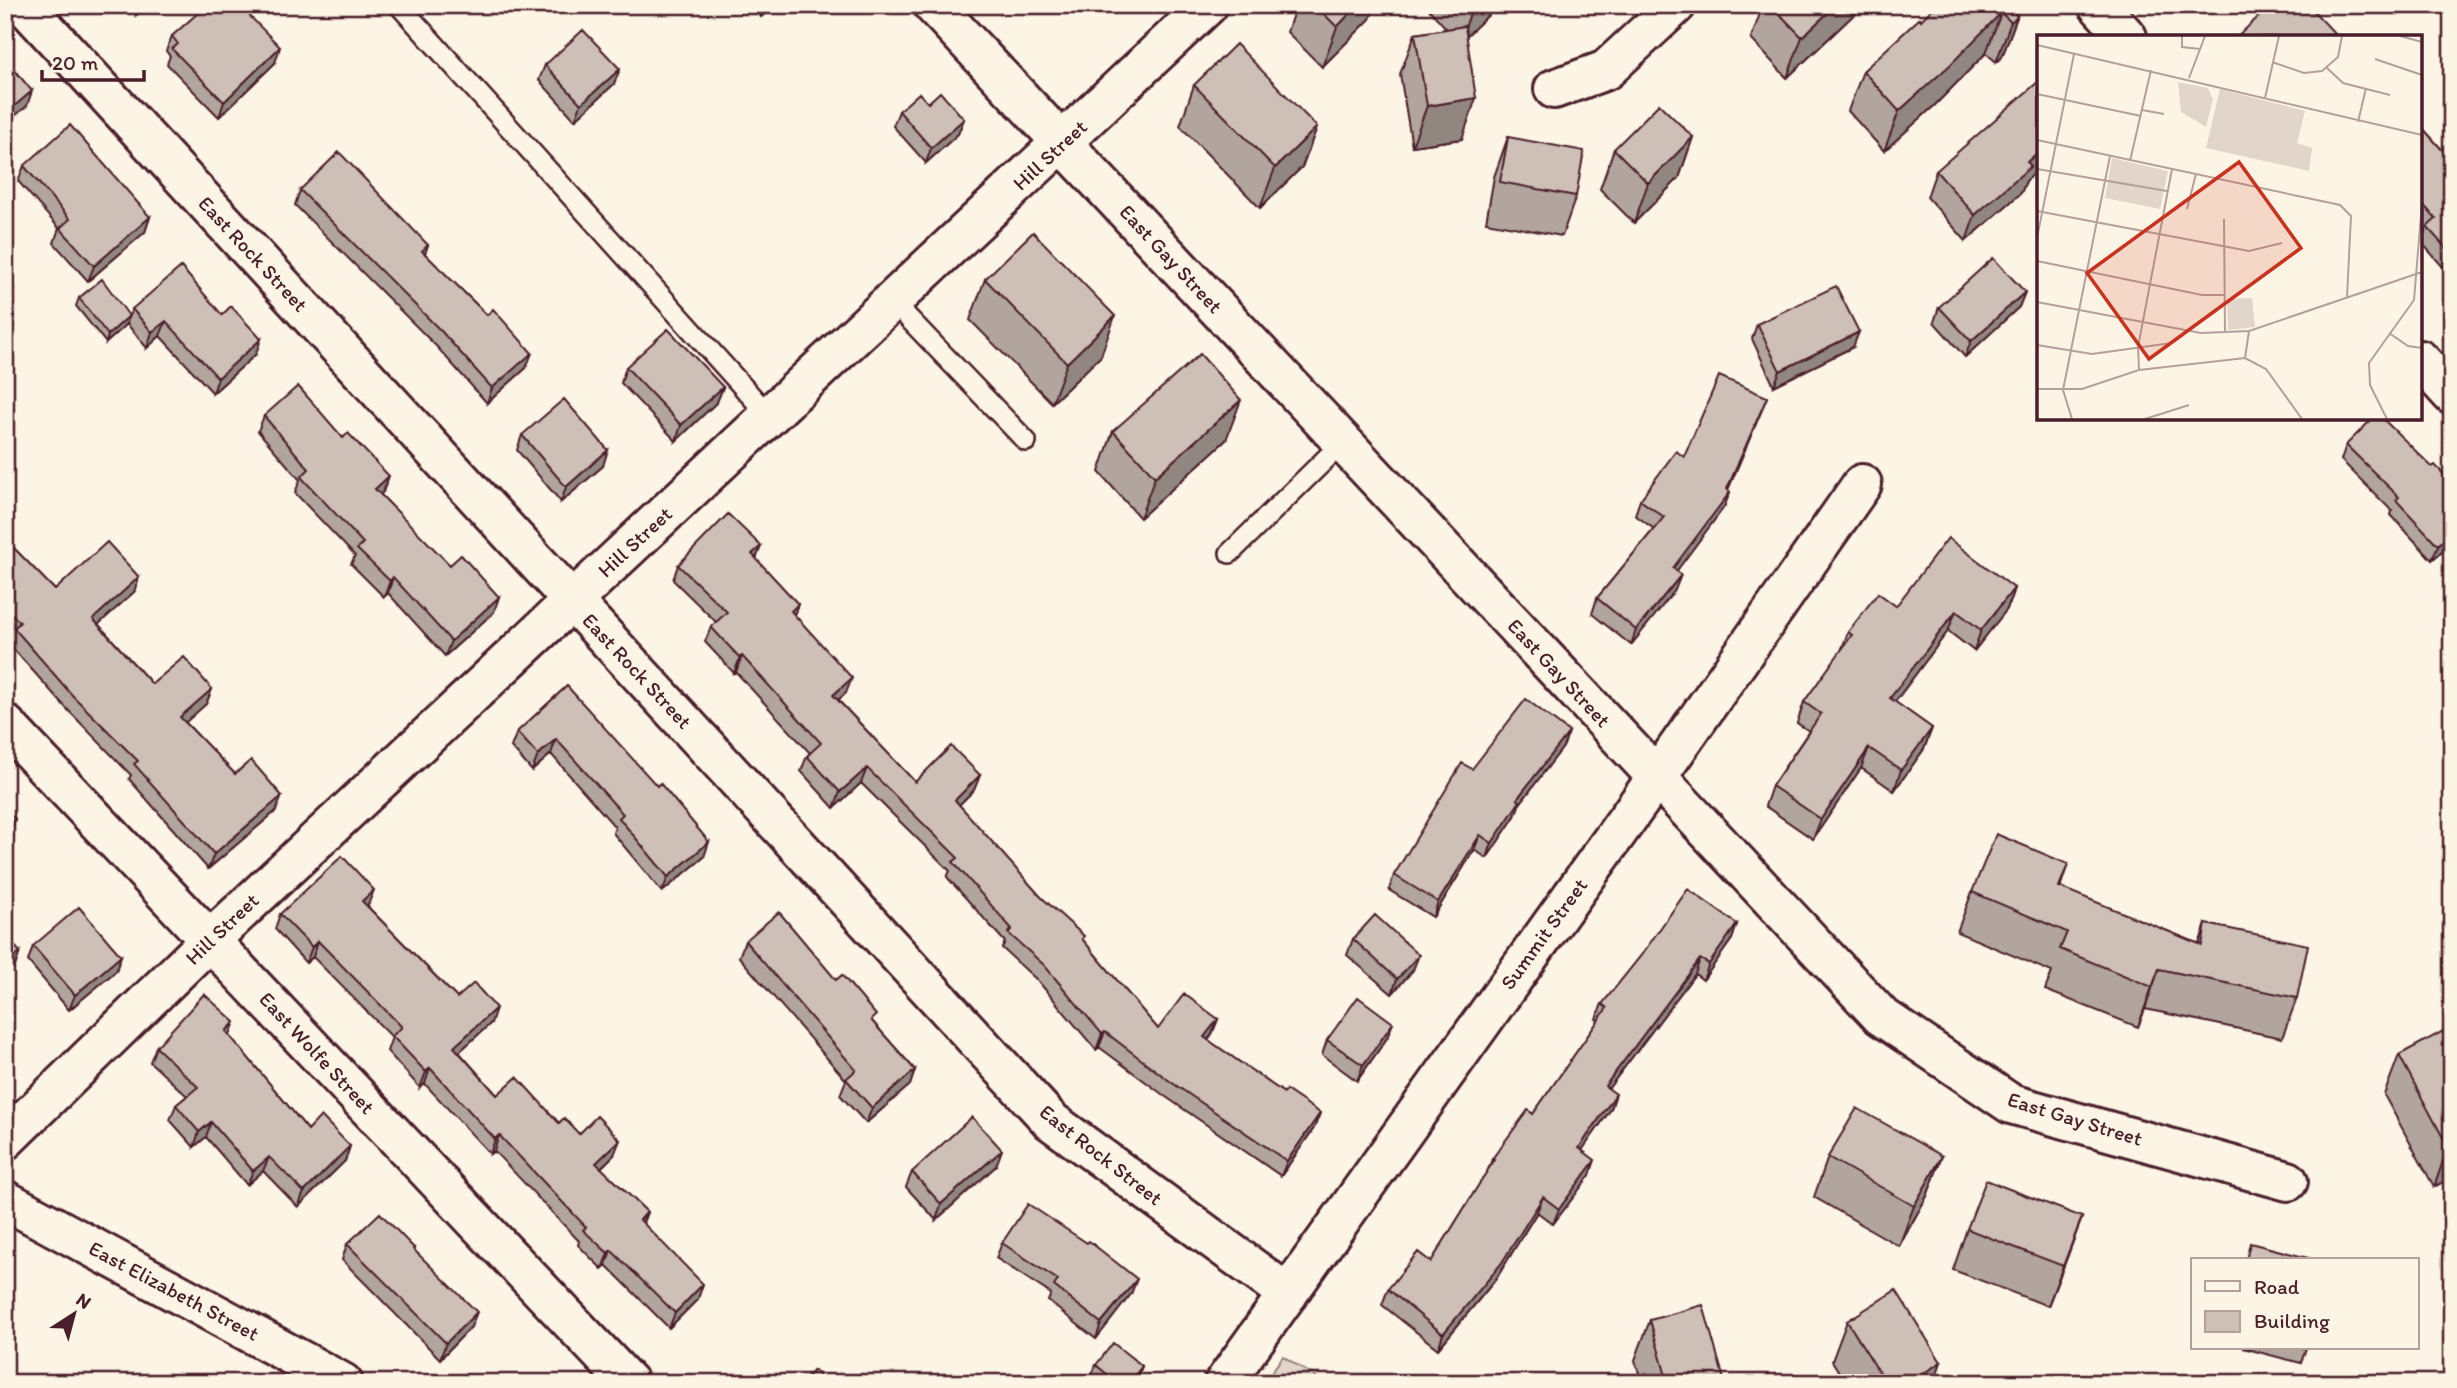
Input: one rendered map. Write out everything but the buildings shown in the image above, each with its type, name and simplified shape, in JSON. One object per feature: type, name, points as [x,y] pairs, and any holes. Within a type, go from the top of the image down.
[{"type":"street","name":"East Rock Street","points":[[24,5],[1051,1121],[1287,1294]]},
{"type":"street","name":"East Gay Street","points":[[933,5],[1881,1016],[2011,1104],[2288,1181]]},
{"type":"street","name":"Hill Street","points":[[5,1140],[210,940],[1208,5]]},
{"type":"street","points":[[1554,89],[1606,70],[1676,5]]},
{"type":"street","points":[[2098,5],[2125,35]]},
{"type":"street","points":[[2422,362],[2452,395]]},
{"type":"street","name":"Summit Street","points":[[1224,1383],[1863,484]]},
{"type":"street","name":"East Wolfe Street","points":[[5,724],[629,1383]]},
{"type":"street","name":"East Elizabeth Street","points":[[5,1200],[343,1383]]},
{"type":"lane","points":[[399,5],[770,417]]},
{"type":"lane","points":[[892,302],[1026,441]]},
{"type":"lane","points":[[1230,553],[1342,443]]},
{"type":"shaded area","points":[[1283,1356],[1325,1383],[1264,1383]]}]
